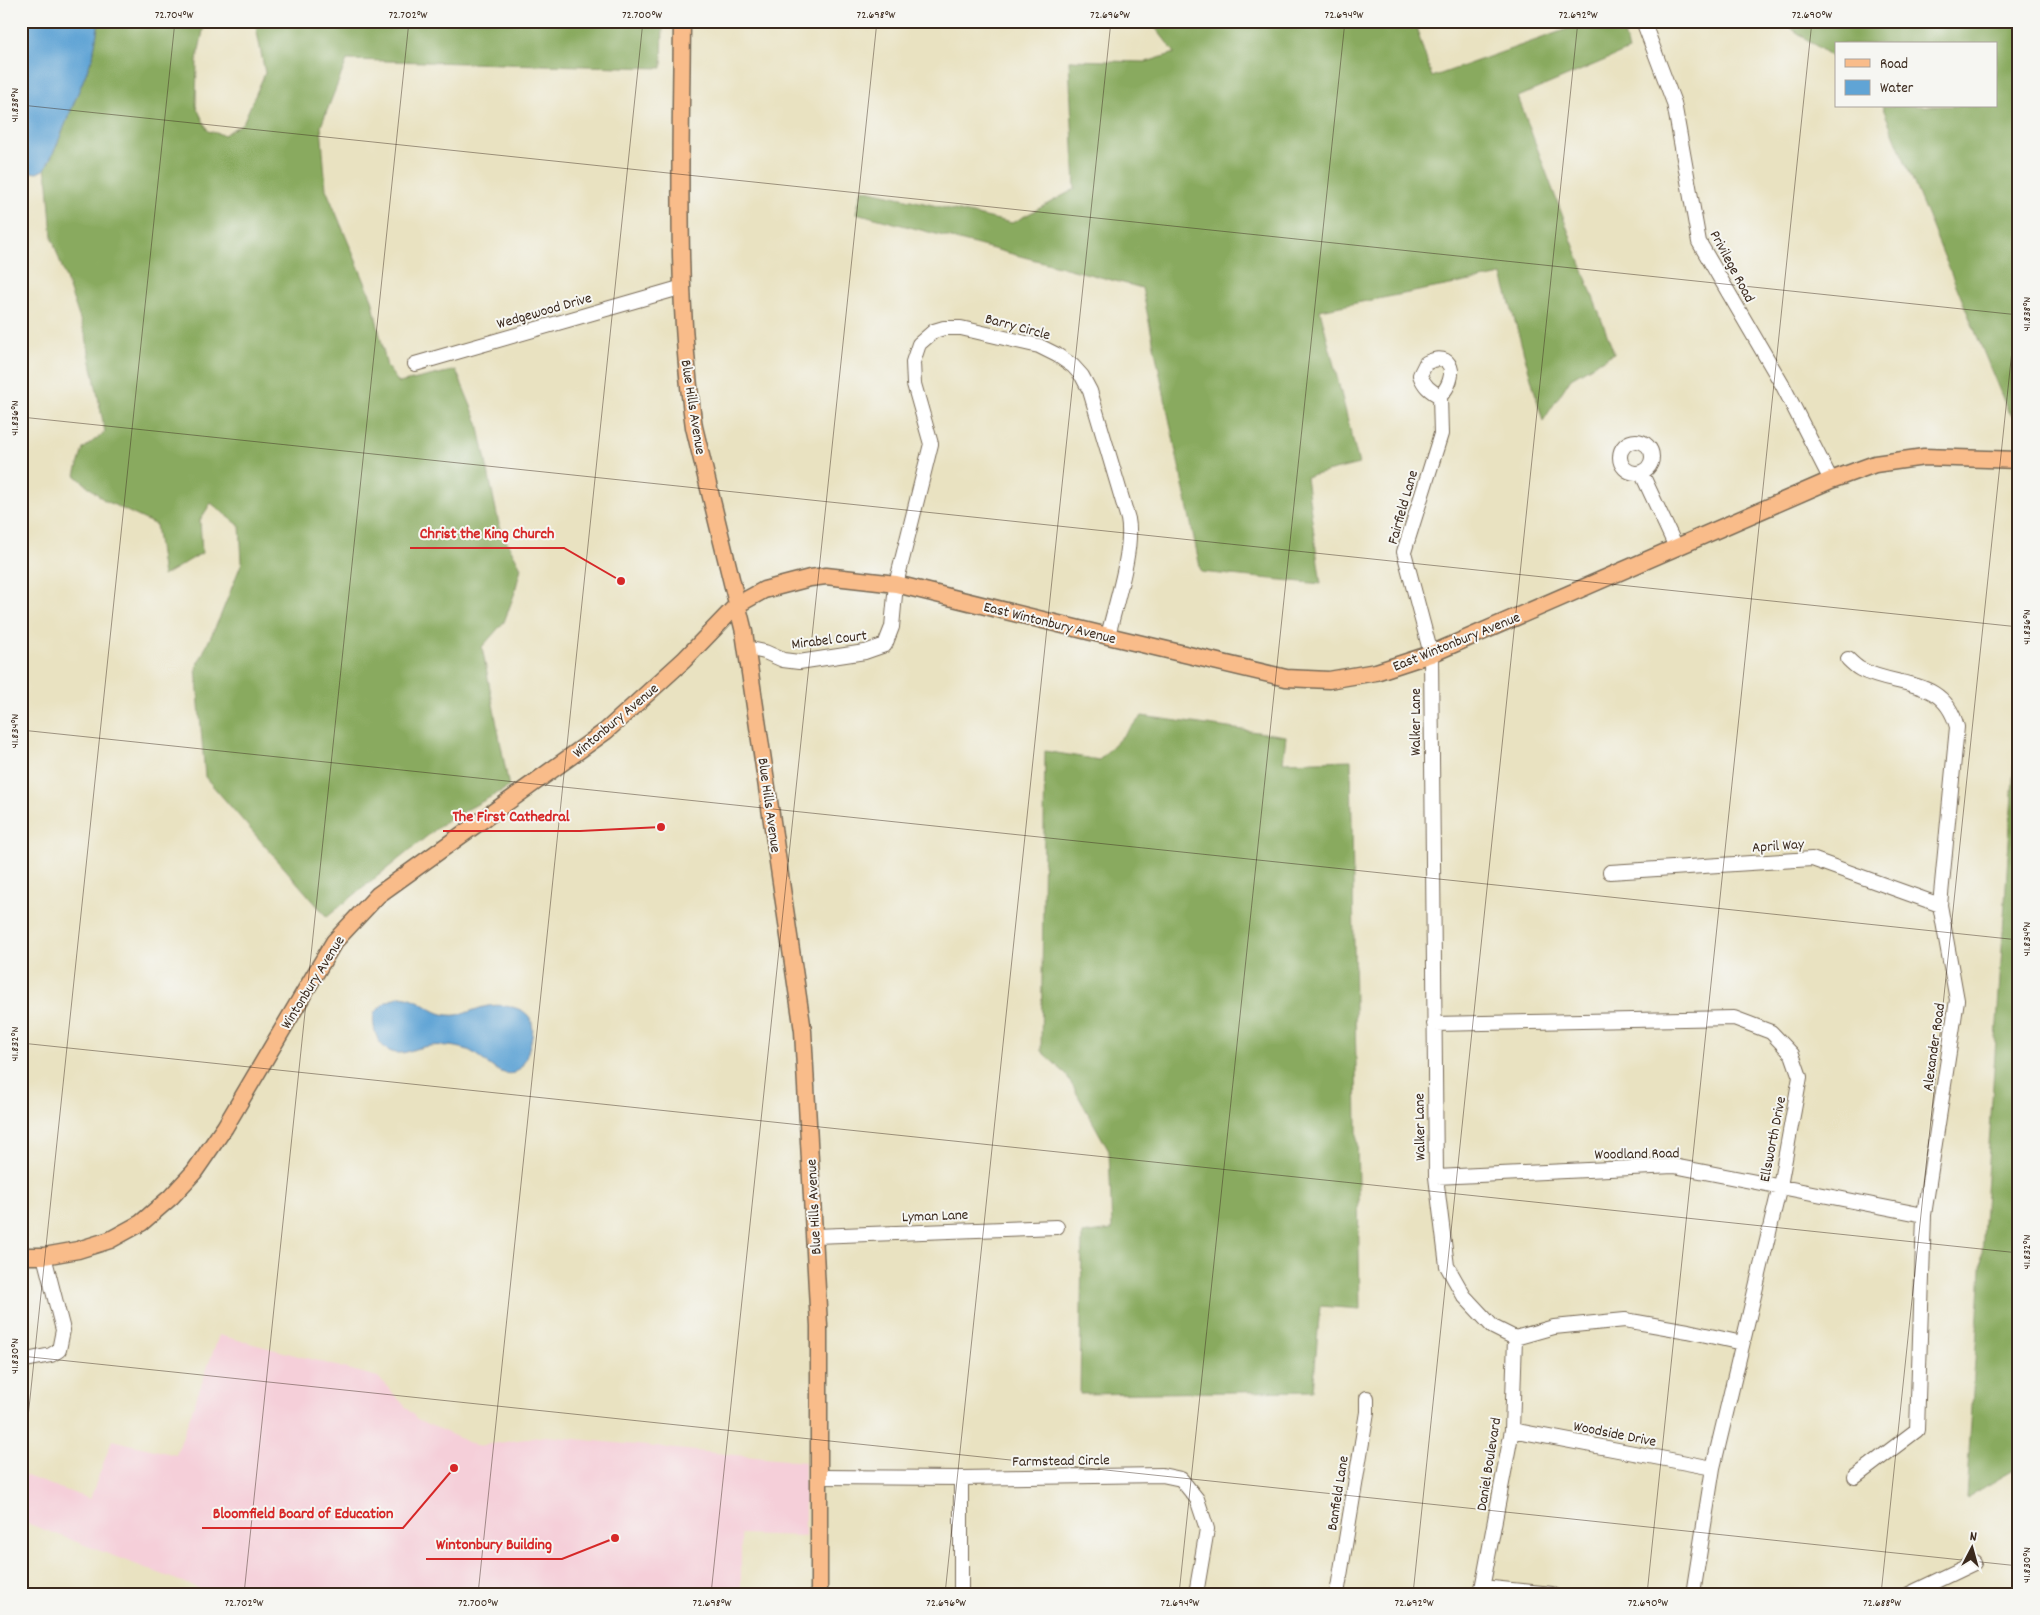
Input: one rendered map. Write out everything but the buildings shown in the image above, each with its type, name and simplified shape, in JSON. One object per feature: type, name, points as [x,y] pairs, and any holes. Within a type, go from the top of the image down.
[{"type":"main road","name":"Blue Hills Avenue","points":[[682,21],[681,189],[686,362],[694,427],[746,648],[803,1031],[819,1326],[819,1594]]},
{"type":"main road","name":"East Wintonbury Avenue","points":[[737,605],[764,590],[810,578],[826,576],[896,584],[1286,678],[1329,680],[1376,672],[1431,654],[1831,480],[1875,464],[1924,456],[2019,460]]},
{"type":"main road","name":"Wintonbury Avenue","points":[[21,1256],[44,1256],[78,1250],[110,1240],[141,1223],[171,1197],[194,1172],[225,1127],[334,942],[378,895],[606,731],[684,660],[737,605]]},
{"type":"street","name":"Privilege Road","points":[[1643,21],[1674,103],[1699,242],[1783,386],[1831,480]]},
{"type":"street","name":"Wedgewood Drive","points":[[415,364],[683,287]]},
{"type":"street","name":"Barry Circle","points":[[896,584],[931,444],[912,376],[913,362],[919,344],[934,332],[944,328],[956,327],[1039,346],[1068,362],[1078,371],[1088,386],[1128,519],[1130,541],[1108,636]]},
{"type":"street","name":"Fairfield Lane","points":[[1431,654],[1404,552],[1441,434],[1440,396]]},
{"type":"street","points":[[1641,472],[1676,548]]},
{"type":"street","name":"Mirabel Court","points":[[746,648],[765,652],[789,662],[878,649],[885,645],[890,635],[896,584]]},
{"type":"street","name":"Walker Lane","points":[[1431,654],[1436,1177],[1447,1266],[1464,1296],[1493,1327],[1515,1338]]},
{"type":"street","name":"Alexander Road","points":[[1848,659],[1859,668],[1876,675],[1915,684],[1930,692],[1944,702],[1953,713],[1957,727],[1940,905],[1957,1000],[1924,1215],[1917,1430],[1855,1477]]},
{"type":"street","name":"April Way","points":[[1610,872],[1812,859],[1940,905]]},
{"type":"street","name":"Ellsworth Drive","points":[[1434,1024],[1734,1018],[1771,1032],[1792,1054],[1800,1077],[1780,1186],[1712,1468],[1693,1594]]},
{"type":"street","name":"Woodland Road","points":[[1436,1177],[1674,1166],[1924,1215]]},
{"type":"street","name":"Lyman Lane","points":[[815,1236],[1057,1227]]},
{"type":"street","points":[[21,1361],[51,1355],[59,1350],[63,1330],[44,1256]]},
{"type":"street","points":[[1515,1338],[1554,1327],[1624,1320],[1688,1331],[1742,1344]]},
{"type":"street","name":"Daniel Boulevard","points":[[1482,1590],[1512,1430],[1515,1338]]},
{"type":"street","name":"Banfield Lane","points":[[1337,1594],[1367,1412],[1367,1398]]},
{"type":"street","name":"Woodside Drive","points":[[1512,1430],[1712,1468]]},
{"type":"street","name":"Farmstead Circle","points":[[819,1478],[1162,1475],[1181,1479],[1197,1499],[1207,1529],[1196,1594]]},
{"type":"street","points":[[961,1478],[961,1594]]},
{"type":"street","points":[[1909,1594],[1974,1563]]},
{"type":"street","points":[[1482,1590],[1552,1594]]},
{"type":"shaded area","points":[[219,1335],[378,1377],[417,1419],[477,1446],[546,1436],[805,1462],[805,1536],[741,1534],[741,1594],[214,1594],[21,1521],[21,1474],[90,1499],[112,1440],[176,1455]]},
{"type":"green space","points":[[99,21],[205,21],[197,60],[196,106],[208,131],[224,135],[243,123],[265,73],[256,27],[258,21],[663,21],[662,68],[347,60],[321,126],[326,189],[372,299],[387,367],[399,383],[456,370],[478,423],[500,529],[521,568],[504,622],[482,647],[509,787],[446,821],[327,917],[205,777],[196,668],[220,617],[242,562],[240,526],[211,503],[200,520],[202,553],[163,576],[156,525],[104,500],[75,475],[83,449],[105,432],[86,337],[52,238],[45,169],[56,147],[93,56]]},
{"type":"green space","points":[[1150,21],[1414,21],[1432,77],[1590,21],[1620,21],[1629,50],[1518,97],[1614,353],[1571,378],[1543,421],[1502,275],[1320,310],[1359,464],[1306,477],[1321,584],[1201,572],[1142,288],[856,213],[862,189],[1012,223],[1075,189],[1069,60],[1146,62],[1175,53]]},
{"type":"green space","points":[[1781,21],[2019,21],[2019,421],[2008,411],[1883,108],[1998,108],[1998,42],[1835,42],[1835,59]]},
{"type":"green space","points":[[2019,687],[2019,1467],[1966,1498]]},
{"type":"green space","points":[[1142,716],[1286,736],[1283,762],[1351,760],[1360,1309],[1320,1306],[1313,1391],[1080,1394],[1082,1234],[1112,1230],[1109,1151],[1066,1074],[1041,1051],[1045,751],[1099,760]]},
{"type":"water","points":[[21,21],[99,21],[93,56],[56,147],[45,169],[37,173],[21,171]]},
{"type":"water","points":[[400,996],[408,997],[441,1014],[448,1015],[463,1014],[493,1005],[517,1008],[527,1014],[532,1022],[533,1029],[524,1062],[520,1069],[508,1074],[496,1070],[468,1050],[456,1047],[431,1046],[401,1053],[394,1053],[388,1050],[378,1040],[374,1027],[374,1013],[386,1002]]},
{"type":"place","name":"Christ the King Church","points":[[621,581]]},
{"type":"place","name":"The First Cathedral","points":[[661,827]]},
{"type":"place","name":"Bloomfield Board of Education","points":[[454,1468]]},
{"type":"place","name":"Wintonbury Building","points":[[615,1538]]}]
